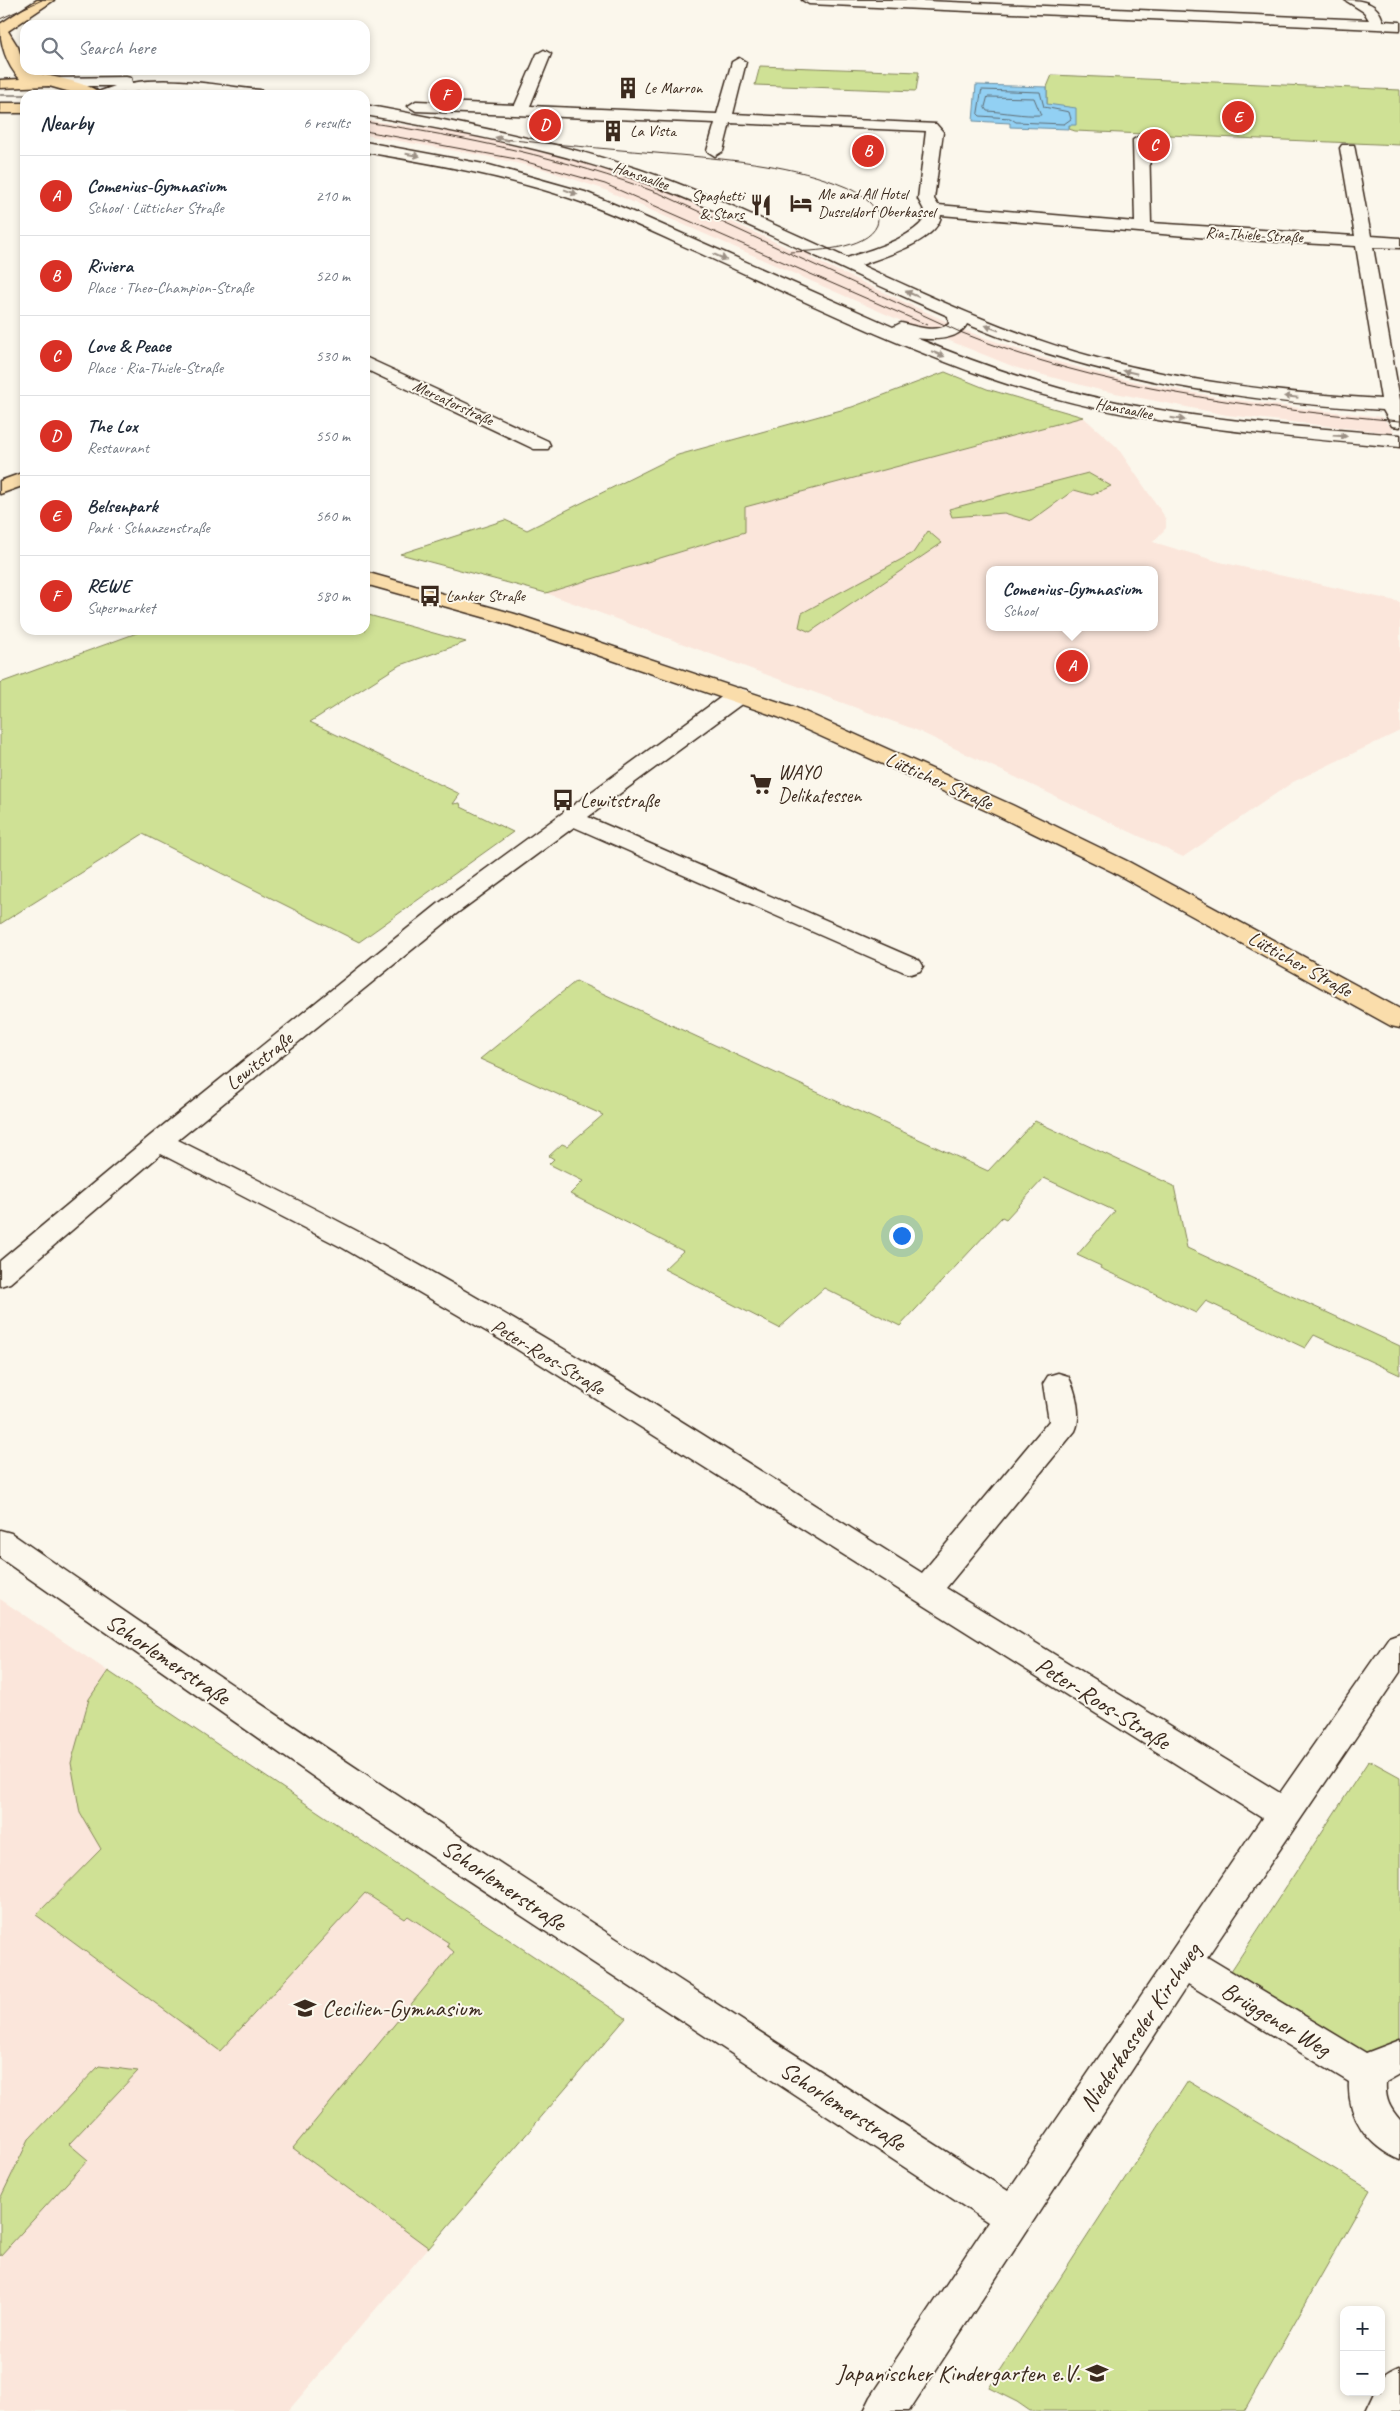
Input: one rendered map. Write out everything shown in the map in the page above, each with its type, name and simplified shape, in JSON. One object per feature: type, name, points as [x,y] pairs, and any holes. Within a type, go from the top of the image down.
[{"type":"main road","points":[[20,69],[8,38],[0,30],[47,0]]},
{"type":"main road","points":[[26,75],[79,90]]},
{"type":"main road","points":[[0,84],[55,82]]},
{"type":"main road","points":[[0,108],[20,108]]},
{"type":"main road","points":[[0,488],[20,480]]},
{"type":"main road","points":[[0,496],[20,499]]},
{"type":"main road","name":"Lütticher Straße","points":[[370,579],[508,618],[786,712],[1114,862],[1400,1020]]},
{"type":"street","points":[[809,0],[1400,26]]},
{"type":"street","points":[[1352,0],[1371,10],[1375,15],[1376,24]]},
{"type":"street","points":[[521,110],[544,54]]},
{"type":"street","points":[[715,151],[739,62]]},
{"type":"street","points":[[55,82],[148,82],[157,85],[208,90]]},
{"type":"street","points":[[119,90],[157,85]]},
{"type":"street","points":[[370,109],[388,105],[931,127],[935,132],[926,199],[932,209],[933,218],[928,227],[916,235],[847,264]]},
{"type":"street","name":"Hansaallee","points":[[370,111],[472,131],[606,164],[672,187],[957,314],[1066,354],[1130,372],[1266,395],[1396,406]]},
{"type":"street","points":[[1141,140],[1143,227]]},
{"type":"street","name":"Hansaallee","points":[[370,148],[477,167],[561,188],[609,207],[939,354],[985,372],[1097,404],[1226,426],[1400,441]]},
{"type":"street","points":[[1348,148],[1396,406],[1393,414],[1400,422]]},
{"type":"street","name":"Ria-Thiele-Straße","points":[[932,209],[1209,233],[1400,243]]},
{"type":"street","name":"Hansaallee","points":[[861,320],[883,321],[908,331],[931,334],[954,330],[958,325],[957,314]]},
{"type":"street","name":"Mercatorstraße","points":[[370,364],[542,445]]},
{"type":"street","name":"Lewitstraße","points":[[0,1276],[160,1142],[432,921],[739,695]]},
{"type":"street","points":[[572,818],[912,966]]},
{"type":"street","name":"Peter-Roos-Straße","points":[[160,1142],[414,1275],[1178,1750],[1284,1813]]},
{"type":"street","points":[[925,1591],[1064,1423],[1058,1384]]},
{"type":"street","name":"Schorlemerstraße","points":[[0,1542],[114,1623],[626,1967],[1014,2217]]},
{"type":"street","name":"Niederkasseler Kirchweg","points":[[885,2411],[1183,1962],[1400,1646]]},
{"type":"street","name":"Brüggener Weg","points":[[1183,1962],[1385,2066],[1367,2089],[1367,2104],[1373,2118],[1384,2131],[1400,2142]]},
{"type":"street","points":[[1387,2411],[1400,2387]]},
{"type":"shaded area","points":[[370,121],[462,133],[586,163],[625,176],[668,192],[790,249],[801,250],[816,256],[808,257],[969,332],[1036,356],[1117,378],[1216,397],[1382,417],[1394,431],[1392,433],[1227,415],[1100,390],[1017,368],[915,327],[603,189],[543,169],[485,156],[370,136]]},
{"type":"shaded area","points":[[1083,417],[1117,447],[1163,514],[1166,528],[1153,542],[1220,562],[1400,602],[1400,731],[1293,782],[1183,857],[916,730],[546,593],[745,532],[744,507]]},
{"type":"shaded area","name":"Cecilien-Gymnasium","points":[[0,1599],[626,2018],[288,2411],[0,2411]]},
{"type":"green space","points":[[760,66],[919,72],[916,91],[755,85]]},
{"type":"green space","points":[[1052,75],[1400,90],[1400,145],[1075,131],[1069,129],[1069,125],[1047,104],[1047,87]]},
{"type":"green space","points":[[945,372],[987,389],[1083,417],[745,507],[745,532],[546,593],[400,554],[505,520],[527,530],[678,455],[852,407]]},
{"type":"green space","points":[[1088,473],[1111,486],[1092,495],[1074,490],[1031,521],[1004,513],[952,517],[949,509]]},
{"type":"green space","points":[[928,531],[942,543],[810,632],[799,627],[802,613],[913,553]]},
{"type":"green space","points":[[370,615],[466,642],[398,666],[310,722],[460,794],[453,804],[460,803],[461,807],[513,832],[359,942],[143,834],[0,924],[0,683],[131,635],[370,635]]},
{"type":"green space","points":[[576,981],[988,1171],[1035,1121],[1174,1186],[1187,1248],[1400,1346],[1400,1375],[1314,1335],[1305,1348],[1206,1301],[1196,1313],[1100,1268],[1101,1266],[1077,1255],[1115,1211],[1044,1178],[1006,1219],[1002,1217],[900,1326],[824,1288],[779,1328],[664,1269],[683,1251],[570,1194],[583,1181],[549,1164],[554,1159],[549,1156],[562,1144],[567,1146],[603,1115],[480,1059]]},
{"type":"green space","points":[[108,1671],[626,2018],[429,2248],[293,2148],[454,1952],[447,1946],[449,1943],[408,1916],[405,1919],[365,1893],[220,2051],[36,1915],[101,1849],[80,1813],[71,1763],[89,1699]]},
{"type":"green space","points":[[1369,1760],[1400,1777],[1400,2045],[1367,2054],[1231,1971]]},
{"type":"green space","points":[[99,2066],[138,2071],[69,2144],[88,2160],[0,2256],[0,2199],[29,2139]]},
{"type":"green space","points":[[1188,2081],[1370,2190],[1244,2411],[1030,2411],[989,2388]]},
{"type":"water","points":[[976,85],[1047,87],[1047,104],[1076,108],[1076,125],[1069,125],[1069,129],[1010,127],[1010,123],[973,121]]},
{"type":"tram line","points":[[0,19],[42,0]]},
{"type":"tram line","points":[[0,95],[20,95]]},
{"type":"tram line","points":[[370,123],[515,150],[625,181],[661,194],[960,332],[1013,352],[1067,368],[1121,382],[1232,402],[1288,410],[1400,421]]},
{"type":"tram line","points":[[370,132],[516,159],[605,184],[927,325]]},
{"type":"tram line","points":[[502,139],[721,159],[806,173],[851,189],[868,201],[878,213],[877,225],[862,240],[838,248],[790,252]]},
{"type":"place","name":"Le Marron","points":[[628,88]]},
{"type":"place","name":"REWE","points":[[446,95]]},
{"type":"place","name":"Belsenpark","points":[[1238,117]]},
{"type":"place","name":"The Lox","points":[[545,125]]},
{"type":"place","name":"La Vista","points":[[613,131]]},
{"type":"place","name":"Love & Peace","points":[[1154,145]]},
{"type":"place","name":"Riviera","points":[[868,151]]},
{"type":"place","name":"Me and All Hotel Dusseldorf Oberkassel","points":[[801,203]]},
{"type":"place","name":"Spaghetti & Stars","points":[[761,205]]},
{"type":"place","name":"Lanker Straße","points":[[430,596]]},
{"type":"place","name":"Comenius-Gymnasium","points":[[1072,666]]},
{"type":"place","name":"WAYO Delikatessen","points":[[761,784]]},
{"type":"place","name":"Lewitstraße","points":[[563,800]]},
{"type":"place","name":"Cecilien-Gymnasium","points":[[305,2008]]},
{"type":"place","name":"Japanischer Kindergarten e.V.","points":[[1097,2373]]}]
